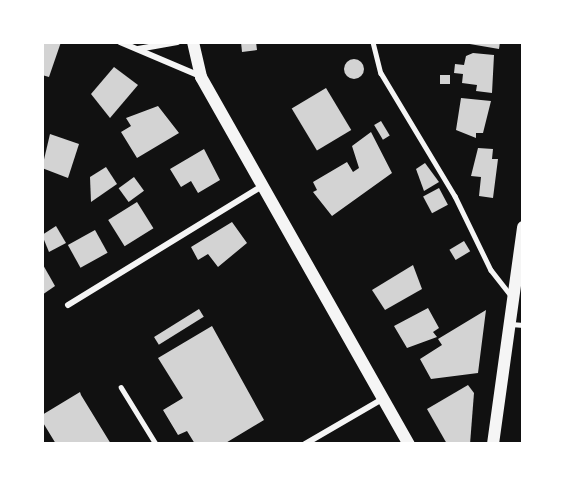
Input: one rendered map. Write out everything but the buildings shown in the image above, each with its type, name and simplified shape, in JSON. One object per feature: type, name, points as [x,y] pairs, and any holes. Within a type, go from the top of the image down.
[{"type":"main road","points":[[193,42],[201,77],[265,185],[409,444]]},
{"type":"main road","points":[[493,444],[517,325],[514,300],[523,228]]},
{"type":"street","points":[[120,42],[201,77]]},
{"type":"street","points":[[135,49],[177,42]]},
{"type":"street","points":[[68,305],[265,185]]},
{"type":"street","points":[[305,444],[384,398]]},
{"type":"lane","points":[[373,42],[381,73],[455,196],[491,270],[514,300]]},
{"type":"lane","points":[[121,387],[156,444]]}]
